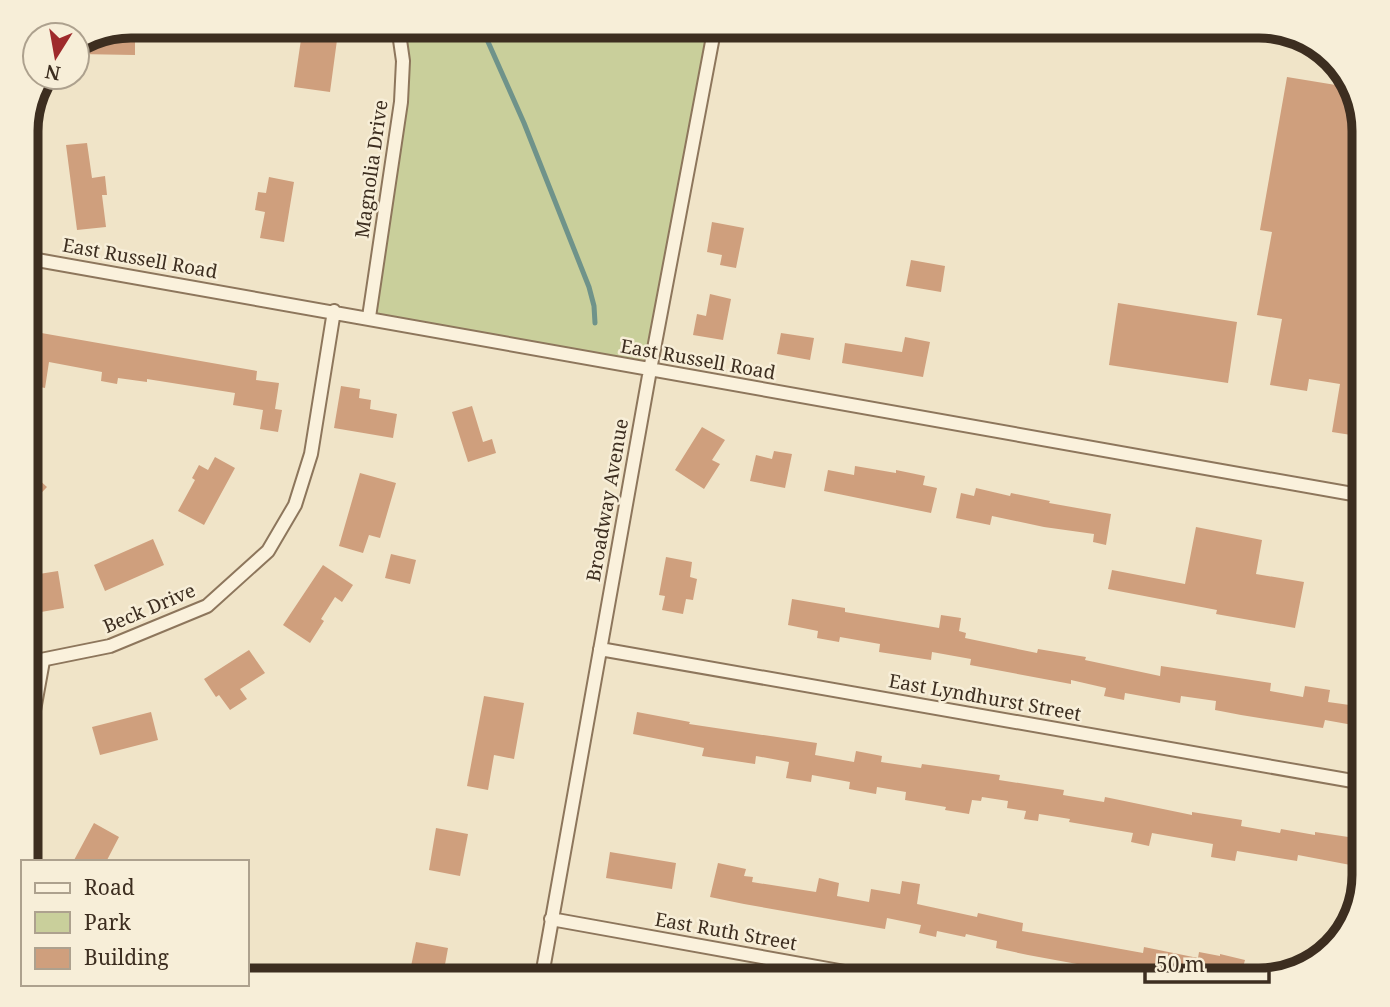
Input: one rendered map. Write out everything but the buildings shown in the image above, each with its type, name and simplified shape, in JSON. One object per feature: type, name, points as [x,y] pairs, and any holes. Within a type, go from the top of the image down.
[{"type":"street","name":"Magnolia Drive","points":[[369,317],[401,102],[403,61],[400,38]]},
{"type":"street","name":"Broadway Avenue","points":[[543,968],[650,370],[713,38]]},
{"type":"street","name":"East Russell Road","points":[[39,260],[1352,494]]},
{"type":"street","name":"Beck Drive","points":[[39,661],[110,646],[207,606],[268,551],[295,505],[311,454],[334,311]]},
{"type":"street","name":"East Lyndhurst Street","points":[[600,649],[1352,781]]},
{"type":"street","points":[[39,683],[43,661]]},
{"type":"street","name":"East Ruth Street","points":[[551,919],[823,968]]},
{"type":"green space","points":[[398,38],[713,38],[650,370],[369,317],[401,102]]},
{"type":"waterway","points":[[486,38],[524,123],[589,287],[595,323]]}]
